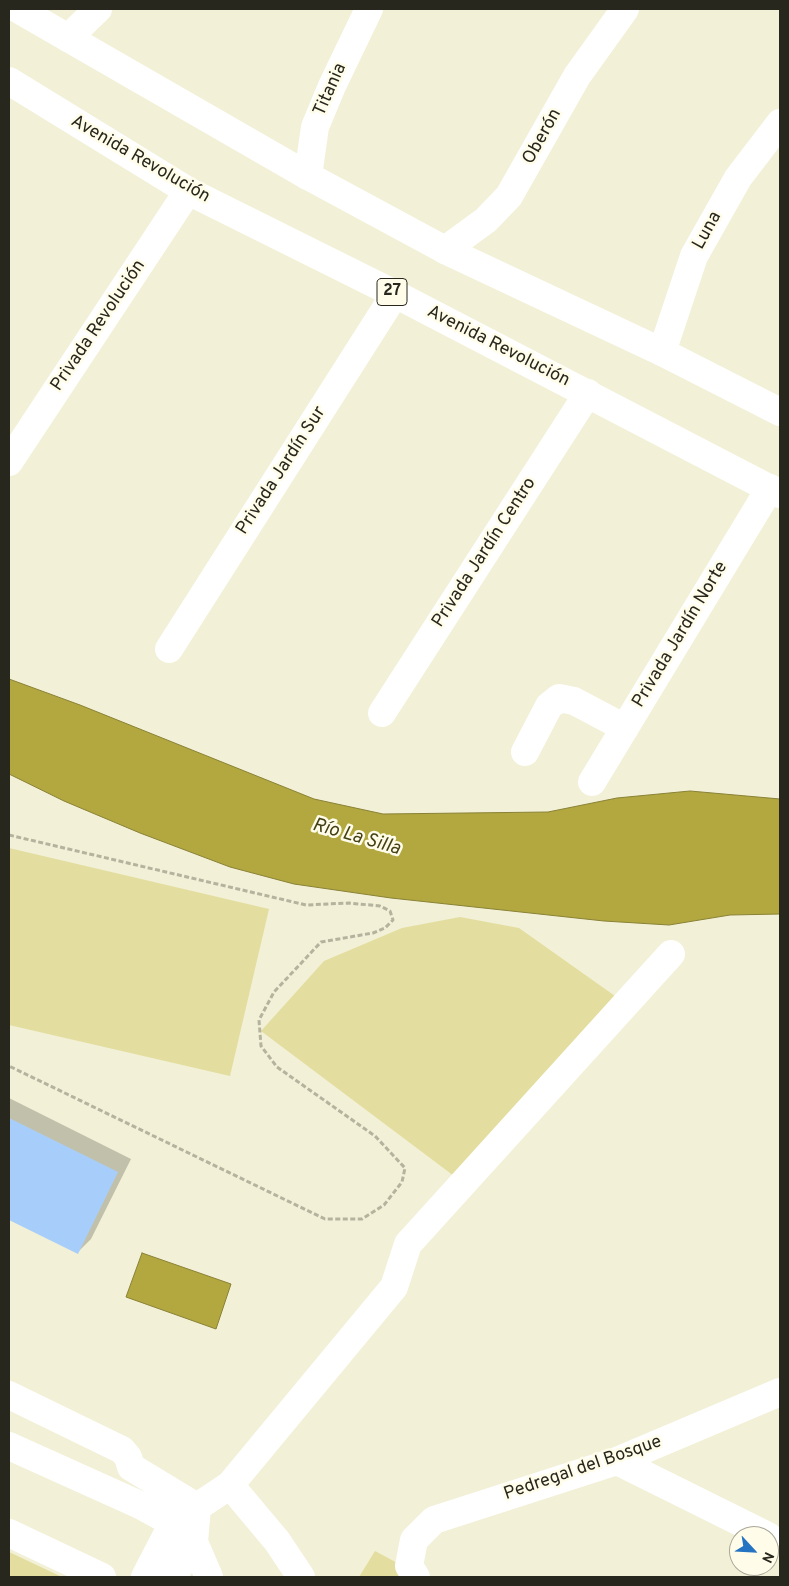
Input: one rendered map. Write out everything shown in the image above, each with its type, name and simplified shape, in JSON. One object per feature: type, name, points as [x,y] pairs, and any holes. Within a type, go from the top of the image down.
[{"type":"street","points":[[18,9],[308,176],[445,250],[662,352],[780,412]]},
{"type":"street","points":[[68,38],[98,9]]},
{"type":"street","name":"Titania","points":[[308,176],[315,127],[332,86],[369,9]]},
{"type":"street","name":"Oberón","points":[[445,250],[486,220],[510,196],[577,76],[625,9]]},
{"type":"street","name":"Avenida Revolución","points":[[9,81],[188,191],[395,294],[775,491]]},
{"type":"street","name":"Luna","points":[[662,352],[694,256],[738,178],[780,123]]},
{"type":"street","name":"Privada Revolución","points":[[9,462],[188,191]]},
{"type":"street","name":"Privada Jardín Sur","points":[[169,648],[395,294]]},
{"type":"street","name":"Privada Jardín Centro","points":[[382,713],[588,393]]},
{"type":"street","name":"Privada Jardín Norte","points":[[592,782],[775,491]]},
{"type":"street","points":[[525,752],[549,706],[560,698],[574,701],[625,728]]},
{"type":"street","points":[[145,1577],[173,1523],[182,1515],[230,1485],[394,1287],[408,1244],[671,954]]},
{"type":"street","name":"Pedregal del Bosque","points":[[413,1572],[414,1540],[434,1520],[616,1461],[780,1392]]},
{"type":"street","points":[[9,1395],[122,1450],[128,1457],[131,1467],[197,1507]]},
{"type":"street","points":[[9,1446],[140,1504],[173,1523]]},
{"type":"street","points":[[616,1461],[748,1526]]},
{"type":"street","points":[[230,1485],[277,1541],[301,1577]]},
{"type":"street","points":[[173,1577],[194,1542],[197,1507]]},
{"type":"street","points":[[9,1533],[102,1577]]},
{"type":"street","points":[[194,1542],[209,1577]]},
{"type":"path","points":[[9,835],[306,905],[349,904],[380,906],[390,911],[393,920],[385,928],[373,933],[320,942],[274,992],[258,1020],[261,1046],[277,1067],[375,1136],[405,1168],[402,1182],[384,1205],[362,1219],[325,1219],[9,1066]]},
{"type":"shaded area","points":[[9,848],[269,909],[230,1076],[9,1025]]},
{"type":"shaded area","points":[[460,917],[519,928],[615,996],[454,1176],[261,1031],[324,961],[402,928]]},
{"type":"shaded area","points":[[375,1551],[403,1566],[407,1577],[359,1577]]},
{"type":"shaded area","points":[[9,1552],[62,1577],[9,1577]]},
{"type":"water","name":"Río La Silla","points":[[9,679],[80,705],[314,799],[383,814],[548,812],[617,798],[690,791],[780,799],[780,914],[730,915],[669,925],[604,921],[391,898],[294,884],[230,867],[140,833],[64,801],[9,774]]},
{"type":"water","points":[[142,1253],[231,1284],[216,1329],[126,1297]]},
{"type":"building","points":[[9,1118],[118,1172],[78,1254],[9,1220]]}]
